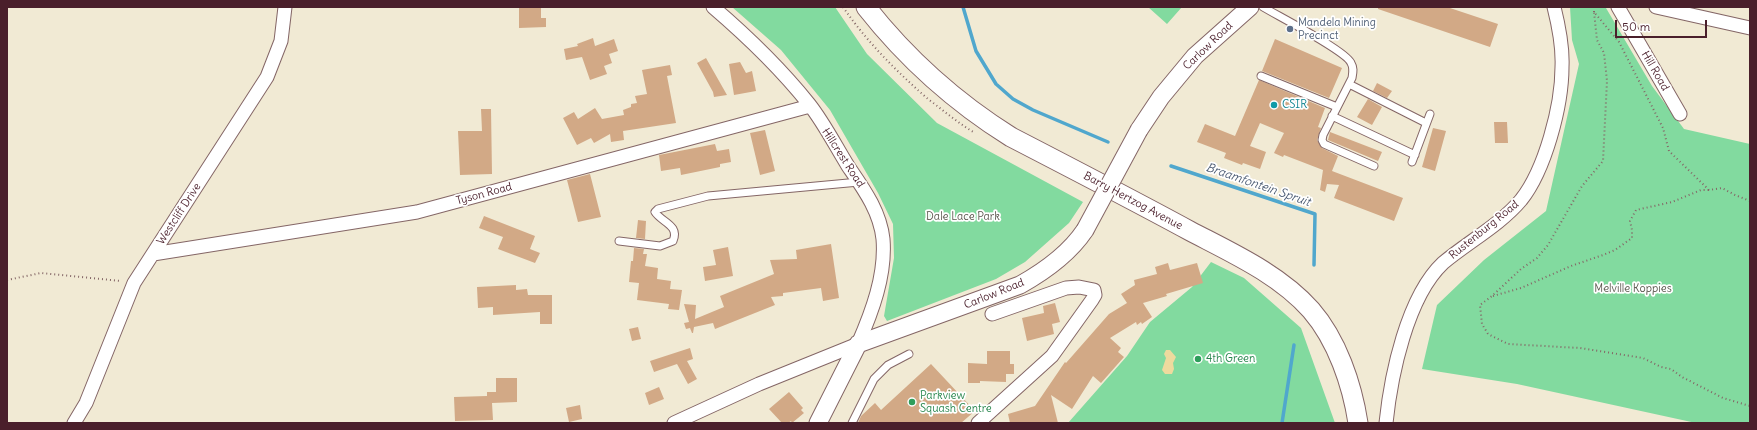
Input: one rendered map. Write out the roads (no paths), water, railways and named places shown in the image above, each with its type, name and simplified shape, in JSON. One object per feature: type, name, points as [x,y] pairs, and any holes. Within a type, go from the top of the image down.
[{"type":"main road","name":"Barry Hertzog Avenue","points":[[866,7],[892,40],[918,66],[960,103],[986,122],[1011,137],[1239,256],[1292,292],[1312,311],[1332,342],[1343,364],[1350,385],[1358,423]]},
{"type":"street","name":"Westcliff Drive","points":[[74,423],[86,403],[134,283],[267,77],[281,42],[285,7]]},
{"type":"street","name":"Hillcrest Road","points":[[714,7],[749,38],[810,106],[859,182],[877,215],[883,239],[883,252],[877,293],[858,344]]},
{"type":"street","name":"Carlow Road","points":[[674,423],[759,384],[858,344],[1020,285],[1044,270],[1075,244],[1085,230],[1139,130],[1160,97],[1195,56],[1250,7]]},
{"type":"street","name":"Rustenburg Road","points":[[1386,423],[1390,395],[1404,334],[1410,315],[1426,284],[1443,263],[1509,212],[1520,201],[1536,179],[1550,136],[1560,93],[1562,56],[1554,7]]},
{"type":"street","name":"Hill Road","points":[[1618,7],[1680,114]]},
{"type":"street","points":[[1656,7],[1750,28]]},
{"type":"street","name":"Tyson Road","points":[[153,254],[417,212],[810,106]]},
{"type":"street","points":[[978,423],[1052,356],[1092,300],[1094,290],[1079,287],[1066,288],[992,314]]},
{"type":"street","points":[[818,423],[858,344]]},
{"type":"lane","points":[[1263,7],[1346,55],[1351,62],[1353,69],[1349,84],[1332,116],[1322,140],[1324,144],[1374,166]]},
{"type":"lane","points":[[1261,76],[1337,107]]},
{"type":"lane","points":[[1349,84],[1426,124]]},
{"type":"lane","points":[[1412,162],[1430,114]]},
{"type":"lane","points":[[1332,116],[1415,155]]},
{"type":"lane","points":[[619,241],[660,246],[673,241],[675,236],[674,230],[668,222],[655,212],[658,209],[683,202],[708,196],[859,182]]},
{"type":"lane","points":[[852,423],[874,379],[888,365],[909,354]]},
{"type":"waterway","name":"Braamfontein Spruit","points":[[963,7],[976,51],[996,84],[1013,99],[1033,110],[1108,142]]},
{"type":"waterway","name":"Braamfontein Spruit","points":[[1171,166],[1315,214],[1314,265]]},
{"type":"waterway","name":"Braamfontein Spruit","points":[[1282,423],[1294,345]]},
{"type":"place","name":"Mandela Mining Precinct","points":[[1290,29]]},
{"type":"place","name":"CSIR","points":[[1274,105]]},
{"type":"place","name":"4th Green","points":[[1198,359]]},
{"type":"place","name":"Parkview Squash Centre","points":[[912,402]]},
{"type":"park label","name":"Dale Lace Park","points":[[963,217]]},
{"type":"park label","name":"Melville Koppies","points":[[1633,289]]}]
